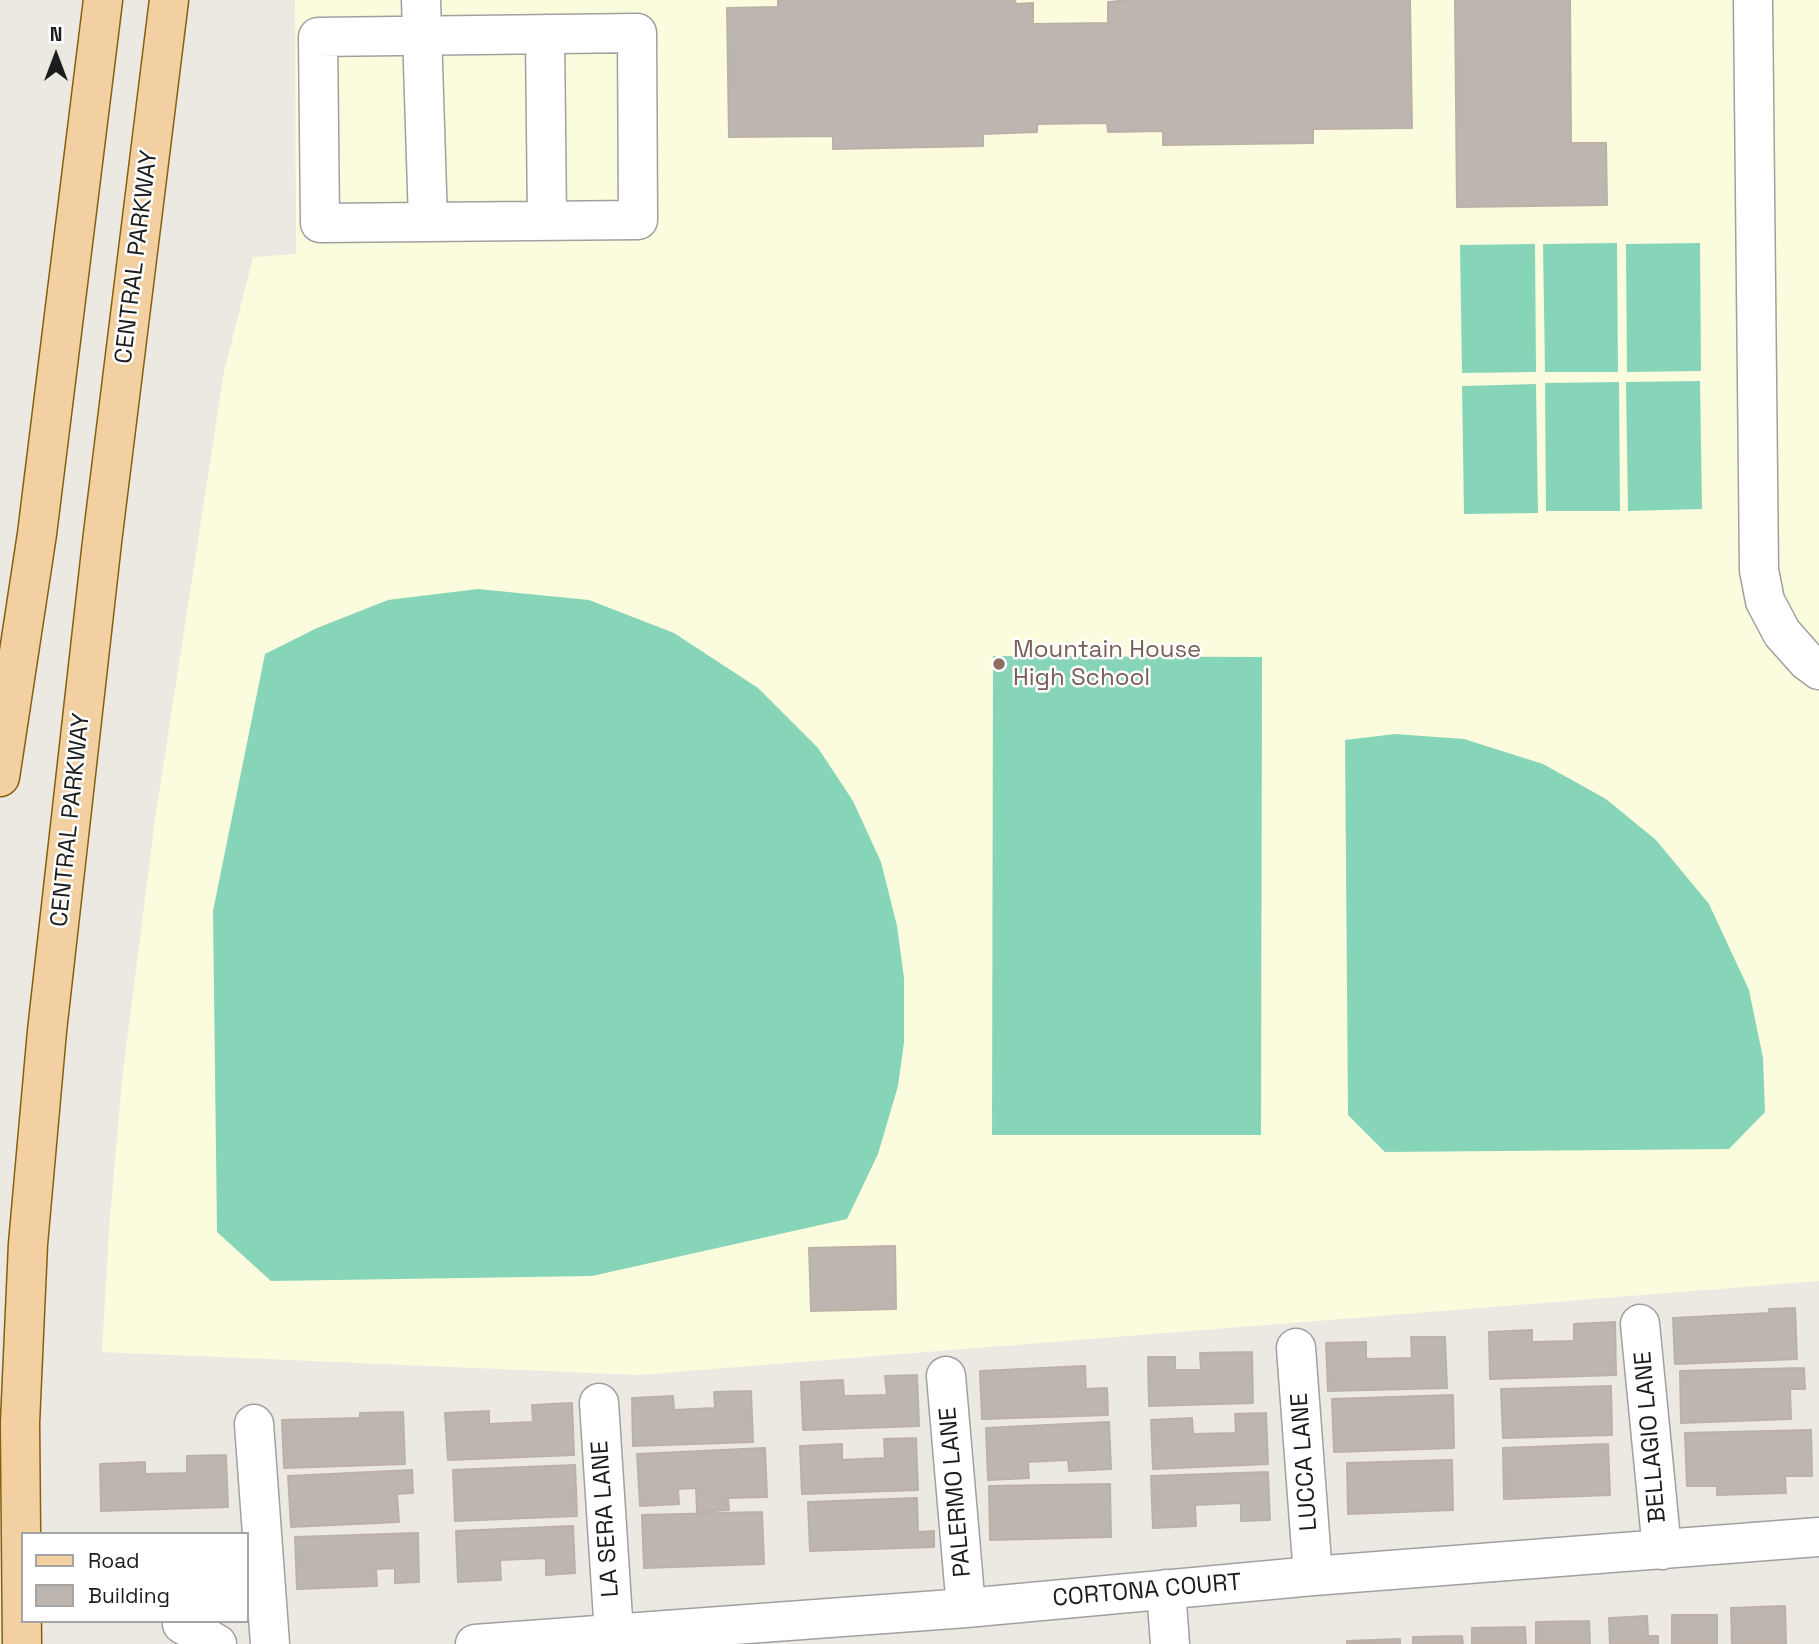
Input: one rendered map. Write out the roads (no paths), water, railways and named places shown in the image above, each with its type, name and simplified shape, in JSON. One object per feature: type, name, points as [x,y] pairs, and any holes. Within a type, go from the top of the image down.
[{"type":"main road","points":[[0,777],[37,534],[103,0]]},
{"type":"main road","name":"CENTRAL PARKWAY","points":[[22,1532],[21,1409],[28,1244],[47,1031],[102,542],[169,0]]},
{"type":"main road","name":"CENTRAL PARKWAY","points":[[22,1623],[22,1644]]},
{"type":"street","points":[[1753,0],[1759,570],[1765,601],[1782,633],[1807,661],[1819,670]]},
{"type":"street","points":[[422,18],[428,222]]},
{"type":"street","points":[[422,18],[545,34],[636,33],[638,220],[320,223],[318,37],[422,18]]},
{"type":"street","points":[[545,34],[547,221]]},
{"type":"street","name":"BELLAGIO LANE","points":[[1640,1324],[1662,1550]]},
{"type":"street","name":"LUCCA LANE","points":[[1296,1348],[1313,1576]]},
{"type":"street","name":"PALERMO LANE","points":[[946,1376],[966,1608]]},
{"type":"street","name":"LA SERA LANE","points":[[599,1403],[614,1634]]},
{"type":"street","points":[[254,1424],[270,1644]]},
{"type":"street","name":"CORTONA COURT","points":[[475,1644],[966,1608],[1313,1576],[1819,1537]]},
{"type":"street","points":[[1166,1589],[1170,1644]]},
{"type":"street","points":[[182,1624],[217,1644]]},
{"type":"place","name":"Mountain House High School","points":[[999,664]]}]
